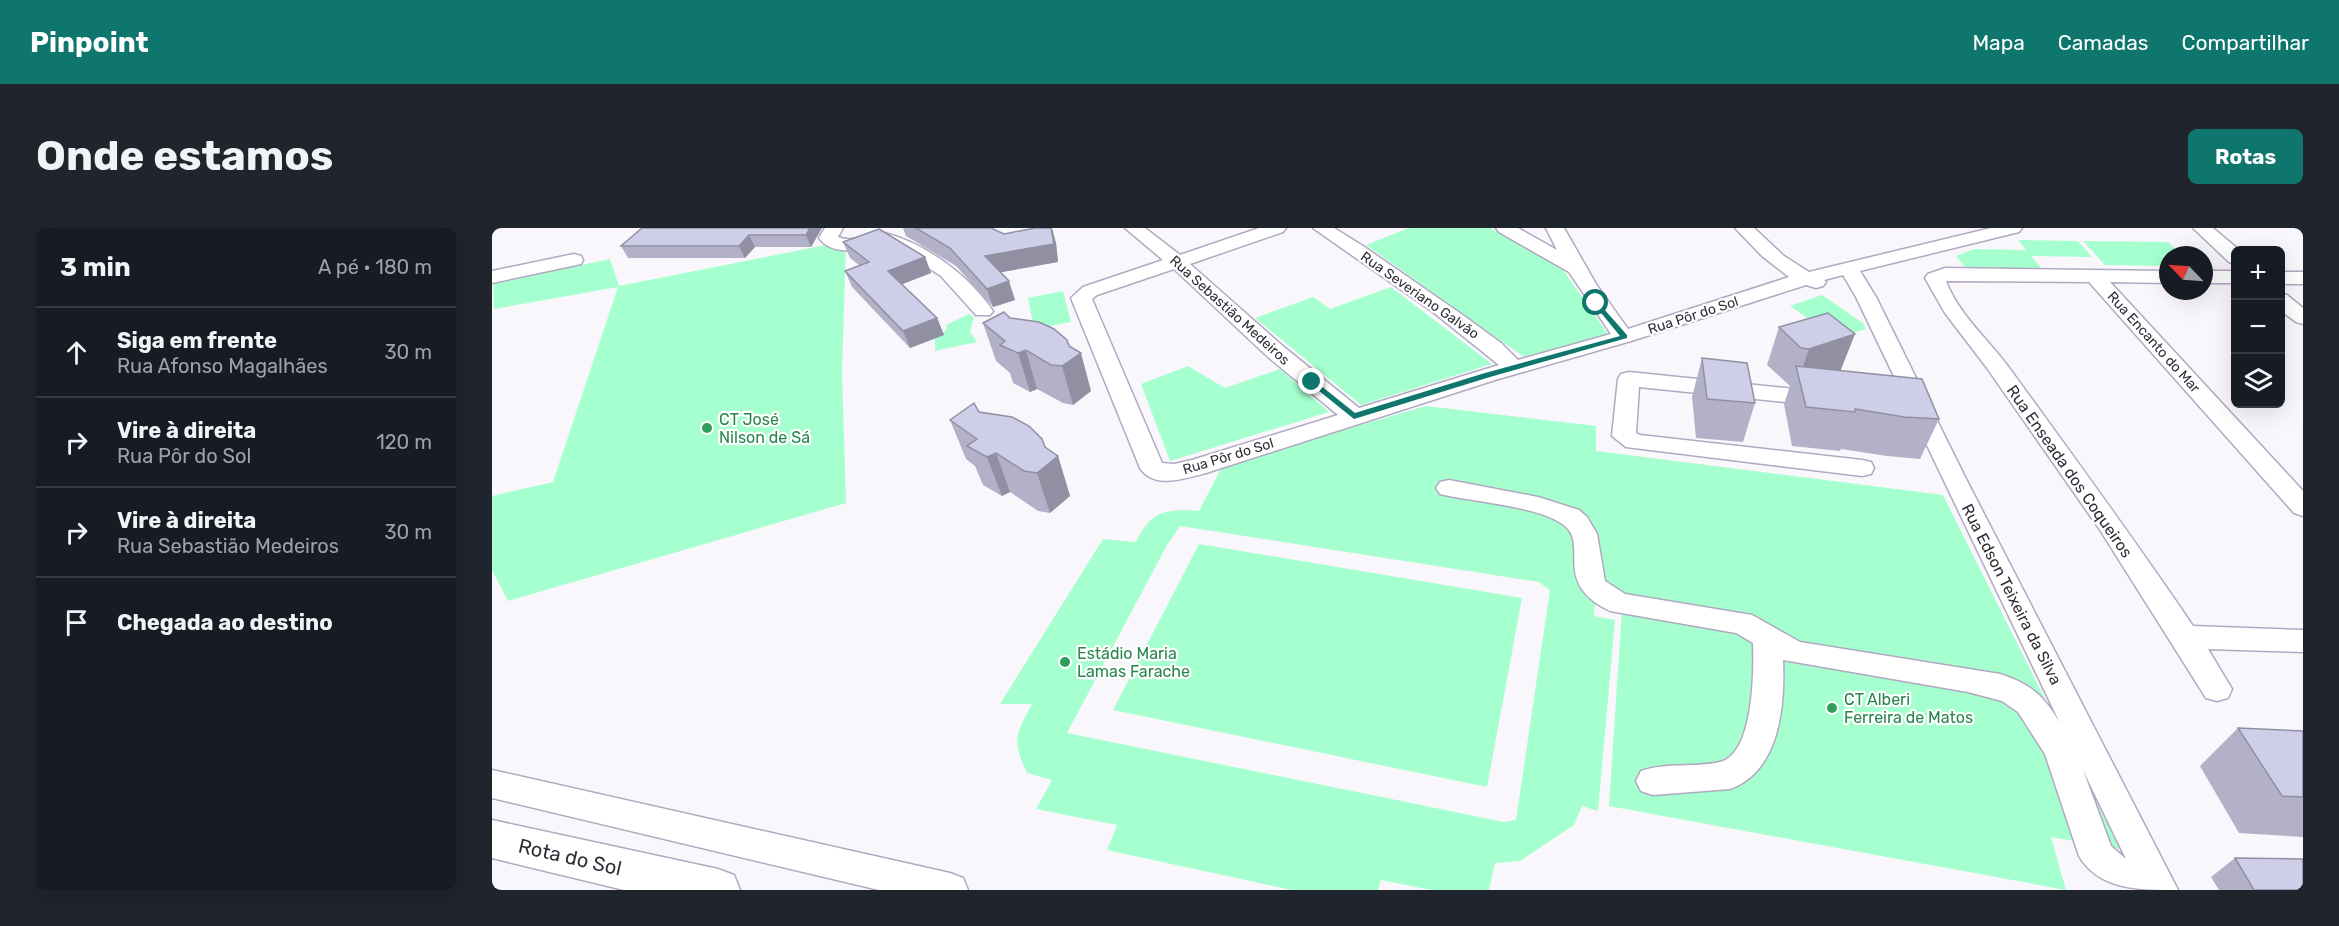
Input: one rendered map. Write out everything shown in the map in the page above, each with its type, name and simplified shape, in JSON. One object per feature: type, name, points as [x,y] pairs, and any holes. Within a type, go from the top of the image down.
[{"type":"main road","name":"Rota do Sol","points":[[492,839],[718,890]]},
{"type":"street","points":[[834,228],[828,238],[843,244],[865,242],[886,231],[948,272],[983,310]]},
{"type":"street","name":"Rua Sebastião Medeiros","points":[[1134,228],[1176,261],[1276,352],[1354,416]]},
{"type":"street","points":[[1176,261],[1278,228]]},
{"type":"street","name":"Rua Severiano Galvão","points":[[1322,228],[1380,264],[1431,301],[1496,350],[1513,368]]},
{"type":"street","points":[[1505,228],[1575,268]]},
{"type":"street","points":[[1555,228],[1596,303],[1624,337]]},
{"type":"street","points":[[1744,228],[1782,265],[1804,279],[1866,297]]},
{"type":"street","name":"Rua Pôr do Sol","points":[[1176,261],[1086,293],[1080,301],[1152,468],[1156,472],[1168,473],[1197,467],[1354,416],[1624,337],[1804,279],[2013,228]]},
{"type":"street","points":[[2202,228],[2231,254]]},
{"type":"street","points":[[492,277],[574,260]]},
{"type":"street","name":"Rua Edson Teixeira da Silva","points":[[1848,268],[1866,297],[1953,477],[2160,890]]},
{"type":"street","name":"Rua Enseada dos Coqueiros","points":[[1961,274],[1939,274],[1935,278],[1936,284],[1994,362],[2185,637],[2217,689]]},
{"type":"street","name":"Rua Encanto do Mar","points":[[1961,274],[2095,277],[2303,507]]},
{"type":"street","points":[[2095,277],[2159,277]]},
{"type":"street","points":[[2213,277],[2231,277]]},
{"type":"street","points":[[2285,278],[2303,278]]},
{"type":"street","points":[[2281,300],[2303,318]]},
{"type":"street","points":[[1815,398],[1629,379],[1624,436],[1634,442],[1862,468]]},
{"type":"street","points":[[1449,488],[1536,505],[1566,514],[1578,524],[1581,531],[1589,579],[1598,590],[1614,602],[1742,623],[1794,652],[1968,680],[2000,686],[2013,692],[2029,703],[2040,717],[2060,752],[2097,856],[2107,867],[2153,890]]},
{"type":"street","points":[[2185,637],[2303,641]]},
{"type":"street","points":[[1653,781],[1730,775],[1755,751],[1769,692],[1768,638]]},
{"type":"street","points":[[492,784],[950,890]]},
{"type":"green space","points":[[1409,228],[1490,228],[1561,267],[1608,334],[1524,357],[1366,245]]},
{"type":"green space","points":[[2018,240],[2078,241],[2092,257],[2031,256],[2044,271],[1968,271],[1956,256],[1974,249],[2026,250]]},
{"type":"green space","name":"CT José Nilson de Sá","points":[[846,241],[842,373],[846,503],[508,601],[492,570],[492,496],[553,482],[618,287],[494,309],[493,279],[610,259],[619,286]]},
{"type":"green space","points":[[2083,241],[2168,242],[2172,246],[2159,246],[2159,266],[2105,265]]},
{"type":"green space","points":[[1391,287],[1492,364],[1361,405],[1255,318],[1313,297],[1330,309]]},
{"type":"green space","points":[[1063,291],[1071,322],[1034,329],[1028,298]]},
{"type":"green space","points":[[1822,295],[1863,323],[1866,329],[1836,338],[1790,306]]},
{"type":"green space","points":[[969,314],[974,317],[970,332],[977,342],[935,351],[935,339],[946,330],[946,325]]},
{"type":"green space","points":[[1188,366],[1225,388],[1280,369],[1329,412],[1170,461],[1141,384]]},
{"type":"green space","name":"CT Alberi Ferreira de Matos","points":[[1426,406],[1596,426],[1596,451],[1943,495],[2120,849],[2051,837],[2066,890],[1609,806],[1622,609],[1595,605],[1594,616],[1615,620],[1598,811],[1582,806],[1574,825],[1520,861],[1495,863],[1489,890],[1431,890],[1381,880],[1378,890],[1292,890],[1107,850],[1117,825],[1036,809],[1052,780],[1027,773],[1019,753],[1019,731],[1032,704],[1000,704],[1103,539],[1136,542],[1148,523],[1161,514],[1178,510],[1199,511],[1223,465]],"holes":[[[1180,526],[1539,582],[1550,590],[1516,820],[1504,822],[1067,733],[1167,545]]]},
{"type":"green space","points":[[1199,544],[1522,598],[1487,787],[1113,710]]},
{"type":"building","points":[[642,228],[810,228],[806,235],[749,235],[739,246],[621,246]]},
{"type":"building","points":[[916,228],[991,228],[1004,234],[1035,228],[1051,228],[1054,244],[985,256],[1009,281],[987,289],[950,248]]},
{"type":"building","points":[[879,229],[925,257],[888,271],[937,318],[903,331],[845,271],[869,262],[843,242]]},
{"type":"building","points":[[1004,312],[1010,318],[1039,322],[1054,329],[1067,340],[1069,346],[1081,353],[1062,366],[1051,365],[1026,350],[1018,353],[1000,345],[1005,341],[983,323]]},
{"type":"building","points":[[1828,313],[1855,334],[1809,349],[1801,348],[1779,327]]},
{"type":"building","points":[[1702,358],[1747,363],[1755,403],[1707,399]]},
{"type":"building","points":[[1796,366],[1922,379],[1939,419],[1904,417],[1855,409],[1855,412],[1806,407]]},
{"type":"building","points":[[974,403],[979,412],[1012,417],[1029,426],[1042,439],[1045,447],[1058,456],[1037,473],[1024,471],[996,453],[987,457],[967,446],[977,439],[950,420]]},
{"type":"building","points":[[2238,728],[2303,731],[2303,797],[2282,796]]},
{"type":"building","points":[[2235,858],[2303,859],[2303,890],[2254,890]]},
{"type":"place","name":"CT José Nilson de Sá","points":[[707,428]]},
{"type":"place","name":"Estádio Maria Lamas Farache","points":[[1065,662]]},
{"type":"place","name":"CT Alberi Ferreira de Matos","points":[[1832,708]]},
{"type":"route","points":[[1312,382],[1354,416],[1487,375],[1624,337],[1596,303]]}]
